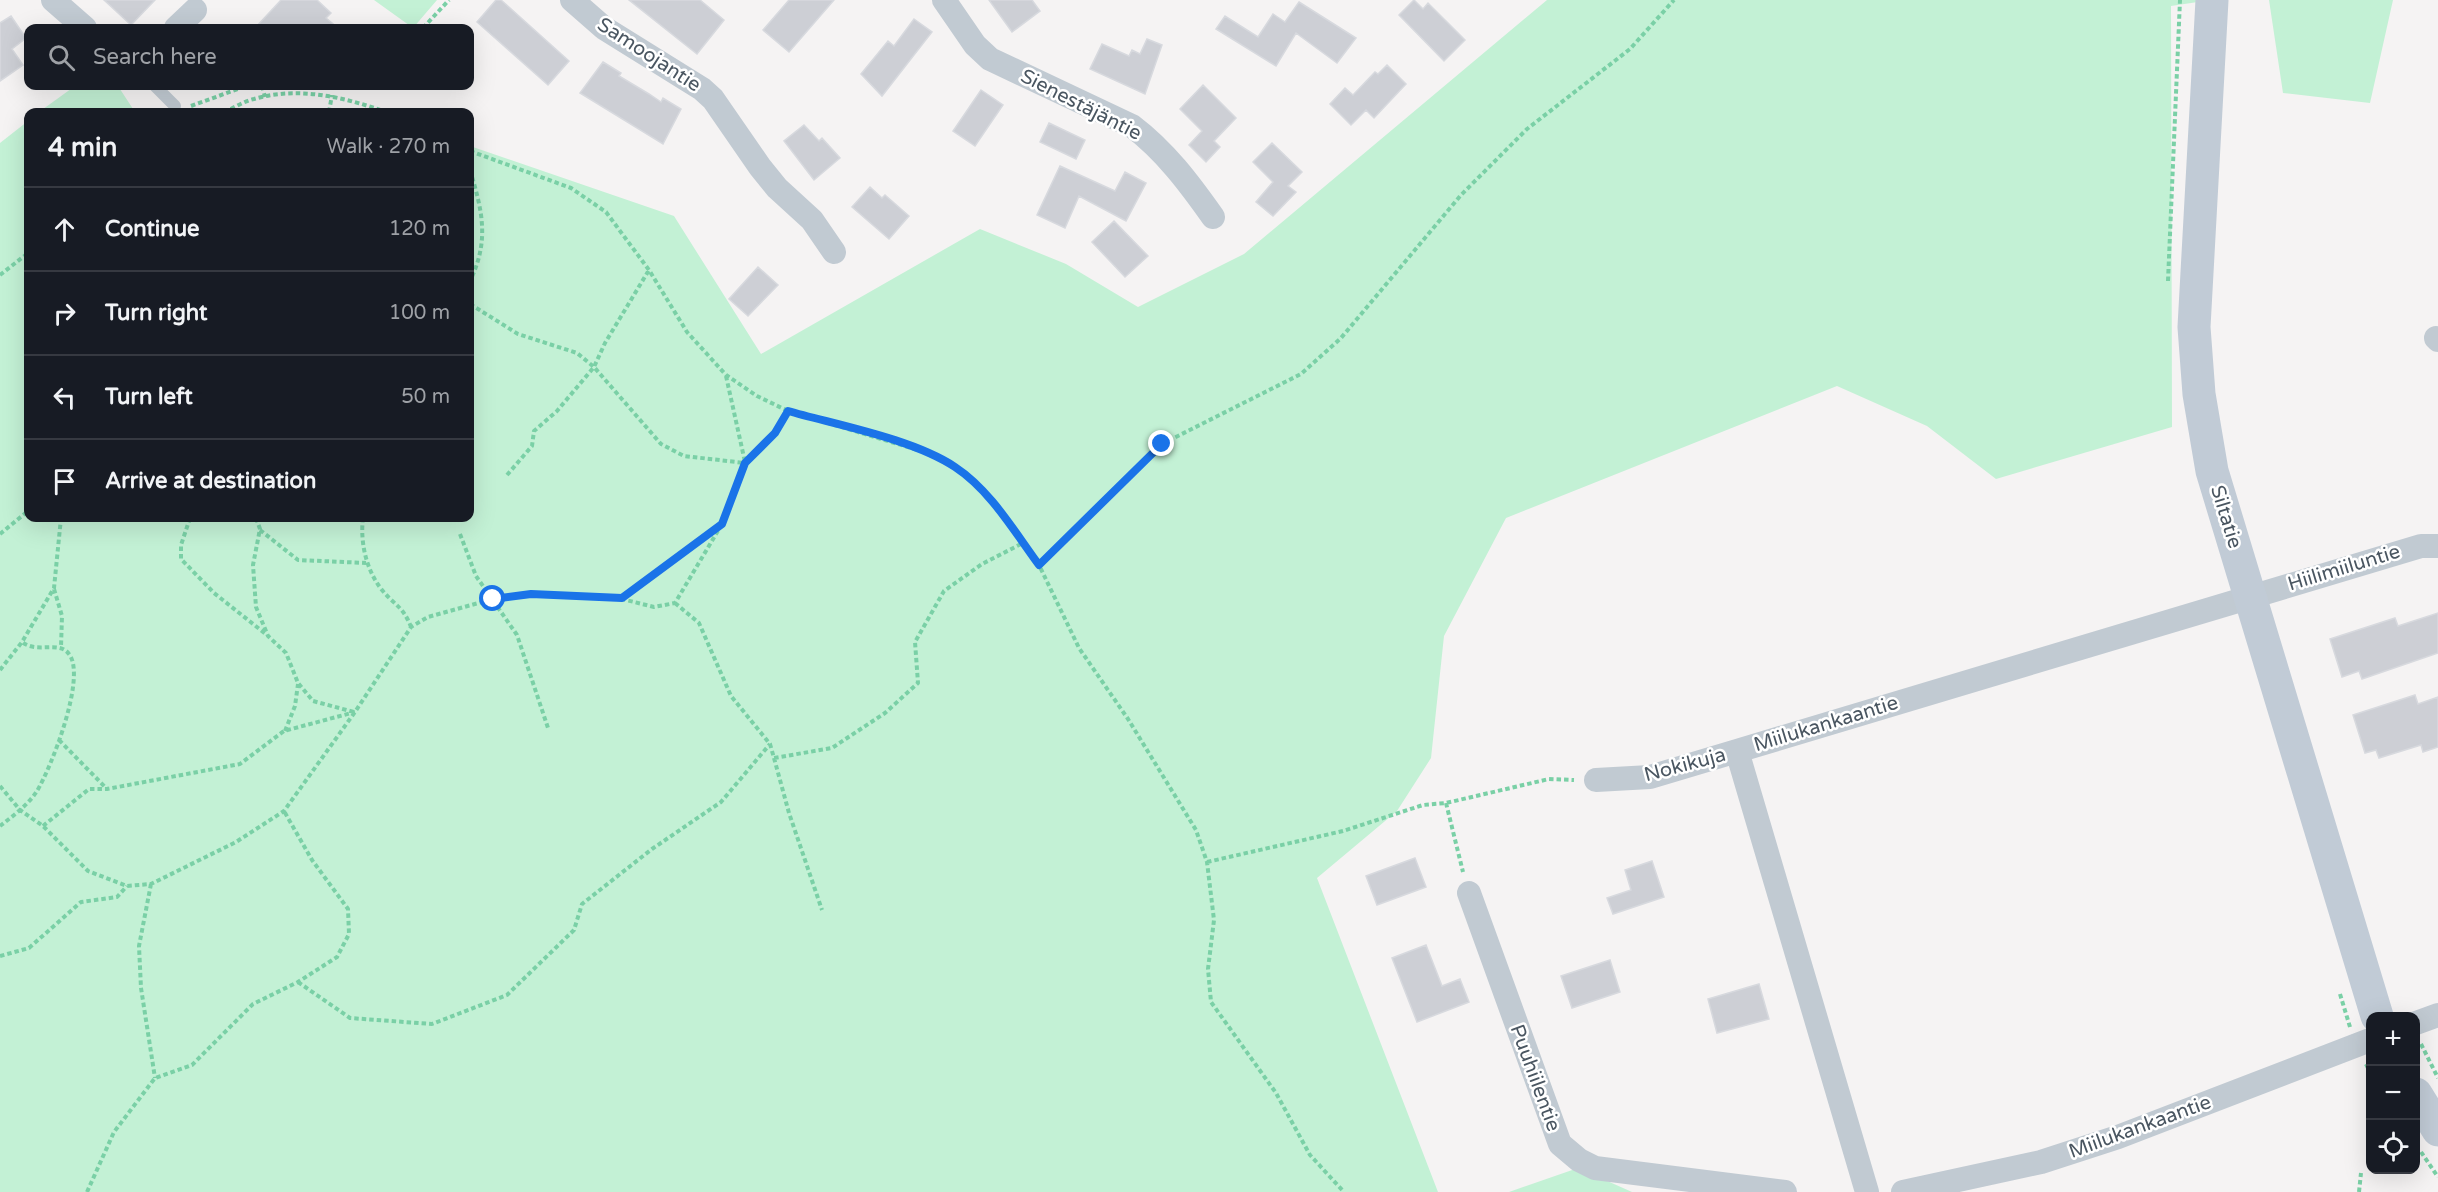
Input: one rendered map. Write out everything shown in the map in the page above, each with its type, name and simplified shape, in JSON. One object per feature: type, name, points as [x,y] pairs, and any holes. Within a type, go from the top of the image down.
[{"type":"street","points":[[53,0],[80,24]]},
{"type":"street","name":"Samoojantie","points":[[572,0],[604,28],[702,89],[713,99],[759,167],[777,188],[812,220],[834,252]]},
{"type":"street","name":"Sienestäjäntie","points":[[945,0],[975,45],[990,59],[1132,126],[1147,137],[1182,173],[1213,217]]},
{"type":"street","name":"Siltatie","points":[[2212,0],[2194,327],[2206,439],[2212,471],[2376,1012]]},
{"type":"street","points":[[180,24],[195,10]]},
{"type":"street","name":"Hiilimiiluntie","points":[[2251,595],[2421,546],[2438,546]]},
{"type":"street","name":"Miilukankaantie","points":[[1867,1192],[1737,751],[2251,595]]},
{"type":"street","name":"Nokikuja","points":[[1596,780],[1650,777],[1737,751]]},
{"type":"street","name":"Puuhiilentie","points":[[1468,893],[1560,1144],[1579,1160],[1595,1168],[1785,1192]]},
{"type":"street","points":[[2420,1030],[2438,1015]]},
{"type":"street","name":"Miilukankaantie","points":[[1903,1192],[2042,1162],[2118,1137],[2366,1042]]},
{"type":"street","points":[[2420,1102],[2438,1130]]},
{"type":"lane","points":[[159,90],[175,106]]},
{"type":"path","points":[[427,24],[449,0]]},
{"type":"path","points":[[1039,565],[1162,444],[1301,374],[1341,338],[1461,195],[1527,129],[1630,49],[1674,0]]},
{"type":"path","points":[[175,106],[193,106],[235,90]]},
{"type":"path","points":[[263,90],[265,97]]},
{"type":"path","points":[[233,108],[254,99],[301,93],[332,95],[373,108]]},
{"type":"path","points":[[329,108],[332,95]]},
{"type":"path","points":[[474,152],[571,188],[606,212],[649,270],[687,332],[726,375],[757,396],[788,411],[891,440],[954,466],[985,492],[1039,565],[1080,648],[1128,718],[1190,820],[1207,862],[1214,920],[1208,969],[1211,1002],[1276,1093],[1310,1155],[1344,1192]]},
{"type":"path","points":[[474,183],[482,209],[482,244],[474,268]]},
{"type":"path","points":[[0,275],[24,256]]},
{"type":"path","points":[[507,475],[532,446],[534,431],[557,411],[594,367],[605,343],[649,270]]},
{"type":"path","points":[[474,306],[519,334],[577,353],[594,367],[661,444],[684,456],[745,463]]},
{"type":"path","points":[[726,375],[745,463]]},
{"type":"path","points":[[0,786],[20,810],[43,826],[88,871],[127,886],[151,884],[236,842],[284,811],[355,712],[411,627],[428,618],[493,599],[531,594],[622,598],[654,607],[675,603],[722,524],[745,463],[775,433],[788,411]]},
{"type":"path","points":[[0,534],[24,514]]},
{"type":"path","points":[[60,647],[62,616],[54,588],[61,522]]},
{"type":"path","points":[[189,522],[181,545],[181,559],[214,593],[286,653],[298,683],[313,701],[355,712]]},
{"type":"path","points":[[257,522],[260,529],[298,560],[366,563]]},
{"type":"path","points":[[363,522],[366,563],[382,590],[405,610],[411,627]]},
{"type":"path","points":[[622,598],[722,524]]},
{"type":"path","points":[[260,529],[253,565],[256,606],[268,636]]},
{"type":"path","points":[[460,534],[476,576],[517,635],[548,728]]},
{"type":"path","points":[[774,758],[832,748],[885,712],[918,683],[915,642],[944,591],[982,564],[1023,543]]},
{"type":"path","points":[[0,670],[22,642],[54,588]]},
{"type":"path","points":[[675,603],[699,623],[731,696],[770,744],[789,813],[822,910]]},
{"type":"path","points":[[0,826],[20,810],[36,792],[59,740],[72,701],[74,664],[70,654],[60,647],[30,648],[22,642]]},
{"type":"path","points":[[284,731],[295,706],[298,683]]},
{"type":"path","points":[[43,826],[89,789],[107,789],[240,764],[284,731],[355,712]]},
{"type":"path","points":[[59,740],[107,789]]},
{"type":"path","points":[[298,982],[350,1018],[432,1024],[507,995],[574,930],[582,904],[652,849],[721,802],[770,744]]},
{"type":"path","points":[[1207,862],[1343,831],[1423,806],[1549,780],[1596,780]]},
{"type":"path","points":[[1446,803],[1468,893]]},
{"type":"path","points":[[87,1192],[114,1132],[155,1078],[192,1065],[253,1004],[298,982],[338,957],[349,934],[348,909],[312,860],[284,811]]},
{"type":"path","points":[[151,884],[139,946],[141,988],[155,1078]]},
{"type":"path","points":[[0,956],[29,948],[81,902],[117,897],[127,886]]},
{"type":"path","points":[[2420,1037],[2438,1078]]},
{"type":"path","points":[[2420,1151],[2438,1177]]},
{"type":"path","points":[[2359,1192],[2361,1173]]},
{"type":"green space","points":[[374,0],[437,0],[416,24],[407,24]]},
{"type":"green space","points":[[1547,0],[2211,0],[2171,6],[2172,427],[1996,479],[1927,426],[1837,386],[1506,518],[1444,636],[1431,758],[1397,811],[1317,878],[1438,1192],[0,1192],[0,143],[24,124],[24,522],[474,522],[474,147],[674,216],[761,354],[980,229],[1066,264],[1138,307],[1244,254]]},
{"type":"green space","points":[[2269,0],[2393,0],[2370,103],[2283,93]]},
{"type":"green space","points":[[69,90],[121,90],[132,108],[45,108]]},
{"type":"green space","points":[[1578,1168],[1632,1192],[1509,1192]]},
{"type":"building","points":[[104,0],[155,0],[130,24]]},
{"type":"building","points":[[281,0],[317,0],[331,13],[326,18],[333,24],[259,24]]},
{"type":"building","points":[[496,0],[501,0],[569,61],[548,85],[477,22]]},
{"type":"building","points":[[629,0],[700,0],[724,20],[697,54]]},
{"type":"building","points":[[789,0],[834,0],[789,52],[763,30]]},
{"type":"building","points":[[989,0],[1032,0],[1040,11],[1012,32]]},
{"type":"building","points":[[1414,0],[1423,9],[1428,3],[1465,40],[1444,61],[1399,15]]},
{"type":"building","points":[[1299,2],[1356,38],[1337,63],[1296,33],[1276,66],[1216,29],[1225,16],[1258,37],[1273,14],[1285,22]]},
{"type":"building","points":[[11,16],[24,35],[24,40],[12,49],[23,65],[0,81],[0,23]]},
{"type":"building","points":[[914,19],[932,32],[882,96],[861,74],[888,41],[894,46]]},
{"type":"building","points":[[1147,39],[1162,45],[1145,94],[1090,69],[1102,44],[1129,56],[1132,50],[1140,54]]},
{"type":"building","points":[[603,62],[621,73],[619,76],[661,102],[663,98],[681,109],[663,144],[580,93]]},
{"type":"building","points":[[1387,65],[1406,84],[1374,118],[1366,110],[1351,125],[1330,104],[1345,88],[1353,95],[1375,72],[1378,74]]},
{"type":"building","points":[[1203,85],[1236,118],[1214,141],[1220,147],[1206,162],[1189,145],[1202,131],[1180,109]]},
{"type":"building","points":[[981,90],[1003,105],[975,146],[953,131]]},
{"type":"building","points":[[1049,123],[1085,140],[1076,159],[1040,142]]},
{"type":"building","points":[[804,125],[819,141],[822,138],[840,158],[814,180],[784,141]]},
{"type":"building","points":[[1272,143],[1302,172],[1288,186],[1296,192],[1273,216],[1256,202],[1273,182],[1253,162]]},
{"type":"building","points":[[1060,166],[1115,191],[1125,172],[1146,183],[1126,221],[1079,196],[1065,228],[1037,215]]},
{"type":"building","points":[[870,187],[882,198],[885,195],[909,216],[889,239],[852,207]]},
{"type":"building","points":[[1114,221],[1148,256],[1125,277],[1092,242]]},
{"type":"building","points":[[758,267],[778,285],[748,316],[729,299]]},
{"type":"building","points":[[2438,613],[2438,653],[2362,679],[2359,671],[2342,677],[2330,639],[2395,618],[2398,626]]},
{"type":"building","points":[[2415,695],[2418,704],[2438,697],[2438,747],[2423,752],[2421,745],[2379,758],[2376,750],[2365,753],[2353,715]]},
{"type":"building","points":[[1415,858],[1426,887],[1377,905],[1366,876]]},
{"type":"building","points":[[1652,861],[1664,897],[1613,914],[1607,898],[1631,890],[1625,870]]},
{"type":"building","points":[[1426,945],[1442,986],[1460,979],[1469,1002],[1417,1022],[1392,958]]},
{"type":"building","points":[[1610,960],[1620,992],[1572,1008],[1561,976]]},
{"type":"building","points":[[1759,984],[1769,1019],[1717,1033],[1708,999]]},
{"type":"route","points":[[493,599],[531,594],[622,598],[722,524],[745,463],[775,433],[788,411],[891,440],[954,466],[985,492],[1039,565],[1162,444]]}]
